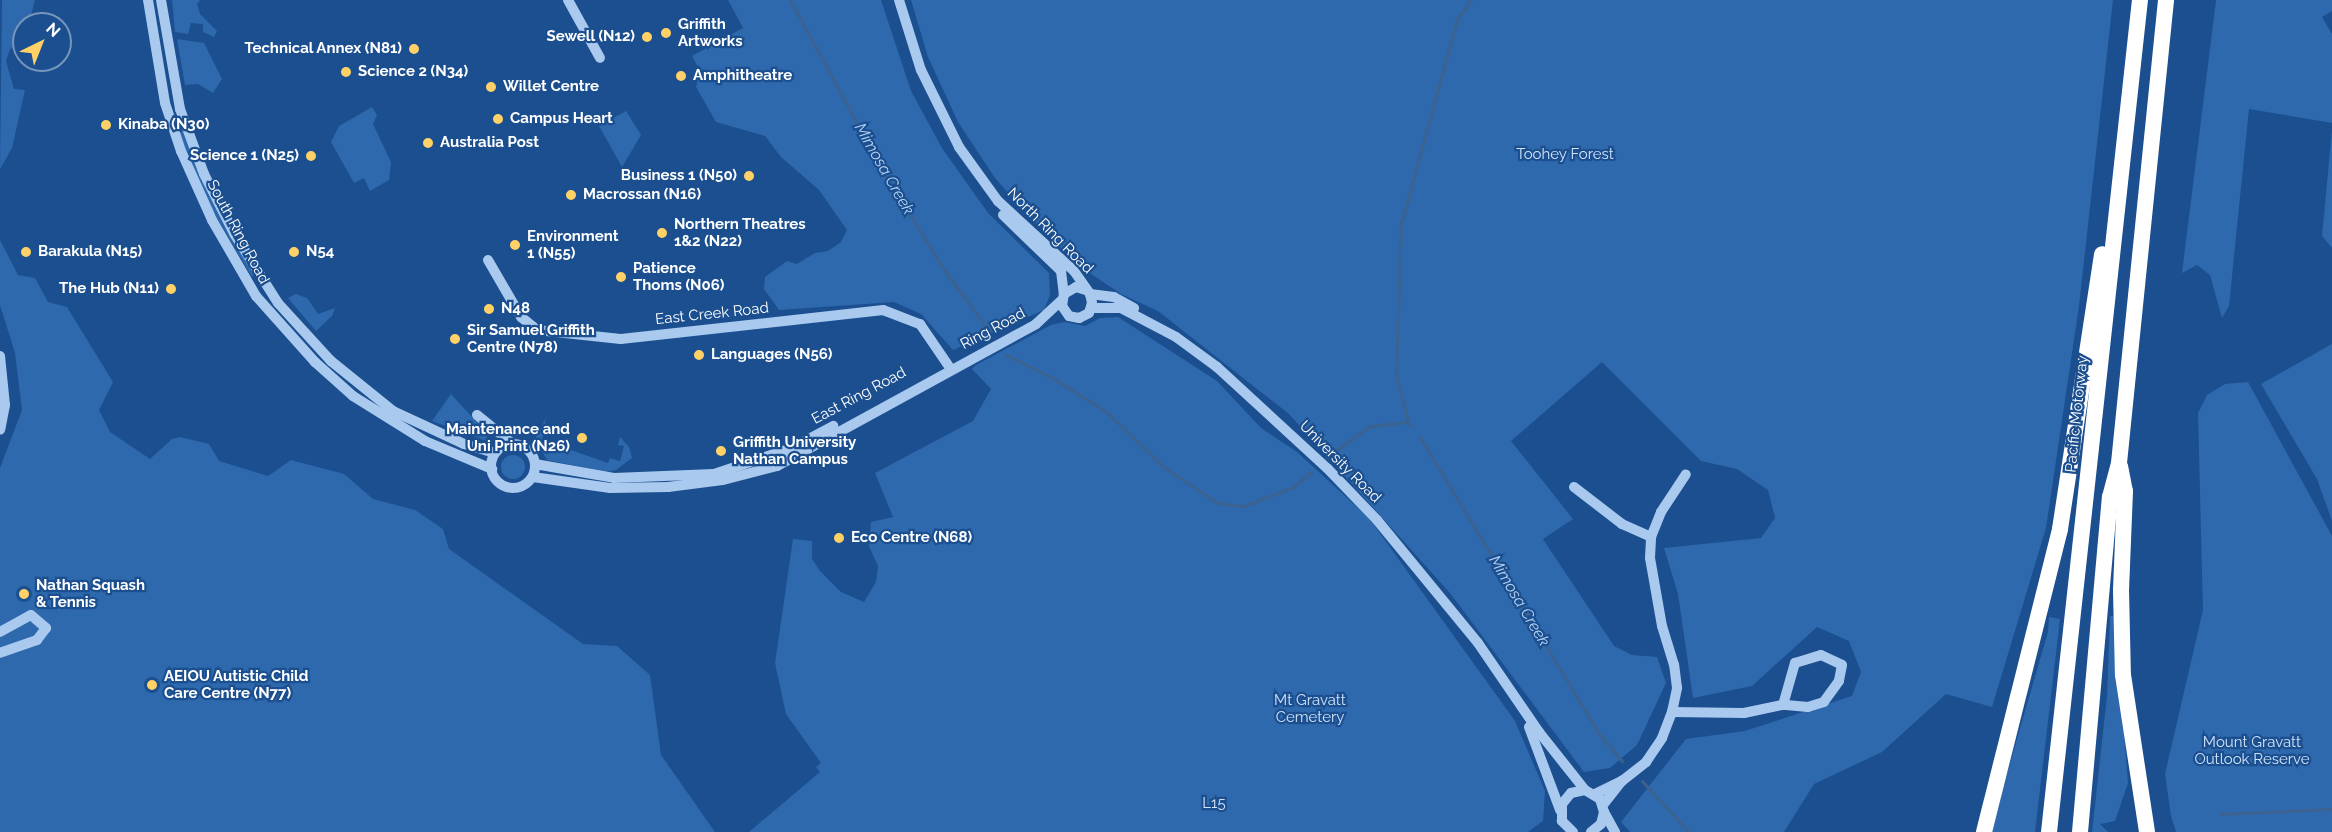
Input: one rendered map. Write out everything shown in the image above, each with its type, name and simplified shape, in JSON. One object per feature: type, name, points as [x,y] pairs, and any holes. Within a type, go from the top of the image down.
[{"type":"highway","name":"Pacific Motorway","points":[[2049,832],[2115,232],[2117,187],[2140,0]]},
{"type":"highway","points":[[2080,832],[2110,497],[2119,463],[2166,0]]},
{"type":"highway","points":[[1984,832],[2060,529],[2108,205],[2117,187]]},
{"type":"highway","points":[[2119,463],[2126,491],[2121,590],[2123,675],[2147,832]]},
{"type":"street","name":"South Ring Road","points":[[148,0],[165,103],[181,151],[212,220],[255,296],[315,362],[353,396],[425,441],[492,469]]},
{"type":"street","name":"South Ring Road","points":[[161,0],[180,109],[204,174],[235,235],[278,303],[331,361],[393,411],[464,444],[497,452]]},
{"type":"street","points":[[568,0],[600,58]]},
{"type":"street","name":"North Ring Road","points":[[892,0],[916,73],[954,150],[1012,225],[1061,271],[1063,297]]},
{"type":"street","name":"North Ring Road","points":[[899,0],[921,70],[959,147],[998,201],[1074,271],[1088,292]]},
{"type":"street","name":"East Creek Road","points":[[488,260],[521,317],[537,330],[621,339],[883,310],[920,324],[931,335],[950,368]]},
{"type":"street","points":[[1069,316],[1063,297],[1076,287],[1127,303],[1173,336]]},
{"type":"street","points":[[1036,324],[1069,316],[1079,318],[1091,308],[1088,292]]},
{"type":"street","name":"Ring Road","points":[[935,379],[950,368],[1036,324],[1063,297]]},
{"type":"street","name":"University Road","points":[[1091,308],[1121,308],[1173,336],[1233,381],[1363,505],[1478,643],[1517,702],[1604,808]]},
{"type":"street","points":[[0,356],[4,405],[0,430]]},
{"type":"street","name":"East Ring Road","points":[[535,464],[622,478],[714,474],[792,448],[950,368]]},
{"type":"street","name":"East Ring Road","points":[[532,477],[610,488],[668,487],[742,475],[796,458],[935,379]]},
{"type":"street","points":[[477,415],[513,444],[526,448],[535,464],[532,477],[521,487],[510,488],[498,482],[492,469],[497,452],[477,415]]},
{"type":"street","points":[[497,452],[513,444]]},
{"type":"street","points":[[1591,832],[1601,824],[1604,808],[1622,781],[1651,754],[1662,738],[1672,712],[1677,688],[1674,665],[1653,576],[1652,537],[1661,512],[1686,474]]},
{"type":"street","points":[[1574,487],[1622,524],[1652,537]]},
{"type":"street","points":[[0,632],[33,616],[46,628],[41,637],[0,653]]},
{"type":"street","points":[[1672,712],[1744,713],[1783,705],[1808,707],[1824,702],[1839,681],[1842,664],[1821,655],[1795,663],[1783,705]]},
{"type":"street","name":"University Road","points":[[1517,702],[1562,821],[1573,832]]},
{"type":"street","points":[[1560,811],[1571,793],[1590,792],[1622,781]]},
{"type":"street","points":[[1604,808],[1615,832]]},
{"type":"green space","points":[[2,0],[35,0],[32,12],[12,12],[12,48],[6,61],[14,89],[25,90],[12,148],[0,169]]},
{"type":"green space","points":[[172,0],[200,0],[197,4],[200,14],[217,31],[214,37],[203,32],[203,24],[191,23],[188,34],[175,32]]},
{"type":"green space","points":[[728,0],[881,0],[911,91],[942,148],[988,213],[1049,273],[1050,295],[1044,310],[953,350],[921,314],[894,302],[779,310],[764,289],[765,277],[787,261],[797,264],[815,253],[828,251],[841,242],[847,230],[819,190],[781,157],[765,136],[716,122],[696,87],[700,71],[692,56],[743,28]]},
{"type":"green space","name":"Toohey Forest","points":[[911,0],[2113,0],[2079,306],[2046,528],[1992,707],[1946,694],[1882,752],[1814,784],[1784,832],[1630,832],[1621,822],[1686,739],[1745,731],[1852,696],[1861,672],[1849,641],[1817,627],[1752,686],[1693,698],[1678,594],[1664,548],[1761,538],[1775,518],[1768,490],[1737,469],[1701,461],[1602,362],[1511,441],[1573,519],[1543,539],[1614,646],[1632,655],[1657,657],[1666,683],[1637,745],[1610,768],[1584,772],[1450,593],[1289,414],[1158,311],[1121,294],[1078,265],[995,178],[958,122],[928,57]]},
{"type":"green space","points":[[2216,0],[2332,0],[2332,11],[2322,17],[2332,34],[2332,123],[2249,109],[2229,306],[2222,318],[2210,275],[2197,265],[2182,273]]},
{"type":"green space","points":[[177,39],[204,43],[222,79],[213,93],[198,84],[185,85]]},
{"type":"green space","points":[[372,107],[377,115],[373,124],[391,162],[389,180],[370,191],[364,178],[354,183],[331,142],[339,126]]},
{"type":"green space","points":[[626,111],[641,135],[622,167],[599,126]]},
{"type":"green space","points":[[2332,130],[2332,248],[2322,236]]},
{"type":"green space","points":[[183,131],[254,274],[252,277],[206,199],[179,133]]},
{"type":"green space","points":[[0,240],[18,275],[35,278],[48,302],[67,307],[113,382],[99,410],[110,432],[150,459],[172,439],[180,437],[209,444],[219,461],[268,476],[291,460],[344,474],[373,499],[415,510],[443,529],[449,549],[583,644],[617,646],[650,675],[661,755],[715,832],[0,832],[0,468],[22,410],[15,353],[0,305]]},
{"type":"green space","points":[[296,294],[307,298],[318,314],[335,308],[332,316],[316,331],[288,298]]},
{"type":"green space","points":[[1118,317],[1217,381],[1261,428],[1297,452],[1369,518],[1515,721],[1545,791],[1543,821],[1528,832],[749,832],[820,772],[816,767],[821,763],[786,714],[775,663],[793,539],[812,541],[812,559],[820,571],[841,592],[864,602],[876,582],[878,566],[869,546],[871,522],[893,517],[875,473],[973,421],[991,389],[972,369],[976,365],[1051,325],[1064,322],[1085,326],[1100,318]]},
{"type":"green space","points":[[2332,344],[2332,521],[2317,479],[2261,384]]},
{"type":"green space","name":"Mount Gravatt Outlook Reserve","points":[[2248,382],[2332,536],[2332,832],[2176,832],[2171,816],[2165,774],[2203,610],[2198,413],[2207,395],[2225,384]]},
{"type":"green space","points":[[451,394],[484,430],[489,442],[432,421]]},
{"type":"green space","points":[[546,418],[542,440],[608,463],[610,458],[620,461],[624,446],[618,445],[620,437],[629,447],[632,458],[616,470],[605,472],[547,460],[535,439]]},
{"type":"green space","points":[[513,455],[521,459],[525,467],[521,475],[513,479],[505,475],[501,467],[505,459]]},
{"type":"green space","points":[[2110,616],[2115,616],[2128,783],[2115,821],[2100,824],[2108,832],[2092,832],[2107,696]]},
{"type":"green space","points":[[2049,617],[2060,619],[2035,832],[1990,832],[2048,632]]},
{"type":"waterway","name":"Mimosa Creek","points":[[790,0],[886,176],[945,271],[990,332]]},
{"type":"waterway","points":[[1408,422],[1396,373],[1401,224],[1457,19],[1471,0]]},
{"type":"waterway","name":"Mimosa Creek","points":[[1006,355],[1051,377],[1105,411],[1165,468],[1218,503],[1244,506],[1293,487],[1311,472]]},
{"type":"waterway","name":"Mimosa Creek","points":[[1327,457],[1370,426],[1408,422],[1410,425]]},
{"type":"waterway","name":"Mimosa Creek","points":[[1420,437],[1600,735],[1622,761]]},
{"type":"waterway","name":"Mimosa Creek","points":[[1642,781],[1689,832]]},
{"type":"waterway","points":[[2221,814],[2332,809]]},
{"type":"place","name":"Griffith Artworks","points":[[666,33]]},
{"type":"place","name":"Sewell (N12)","points":[[647,37]]},
{"type":"place","name":"Technical Annex (N81)","points":[[414,49]]},
{"type":"place","name":"Science 2 (N34)","points":[[346,72]]},
{"type":"place","name":"Amphitheatre","points":[[681,76]]},
{"type":"place","name":"Willet Centre","points":[[491,87]]},
{"type":"place","name":"Campus Heart","points":[[498,119]]},
{"type":"place","name":"Kinaba (N30)","points":[[106,125]]},
{"type":"place","name":"Australia Post","points":[[428,143]]},
{"type":"place","name":"Science 1 (N25)","points":[[311,156]]},
{"type":"place","name":"Business 1 (N50)","points":[[749,176]]},
{"type":"place","name":"Macrossan (N16)","points":[[571,195]]},
{"type":"place","name":"Northern Theatres 1&2 (N22)","points":[[662,233]]},
{"type":"place","name":"Environment 1 (N55)","points":[[515,245]]},
{"type":"place","name":"Barakula (N15)","points":[[26,252]]},
{"type":"place","name":"N54","points":[[294,252]]},
{"type":"place","name":"Patience Thoms (N06)","points":[[621,277]]},
{"type":"place","name":"The Hub (N11)","points":[[171,289]]},
{"type":"place","name":"N48","points":[[489,309]]},
{"type":"place","name":"Sir Samuel Griffith Centre (N78)","points":[[455,339]]},
{"type":"place","name":"Languages (N56)","points":[[699,355]]},
{"type":"place","name":"Maintenance and Uni Print (N26)","points":[[582,438]]},
{"type":"place","name":"Griffith University Nathan Campus","points":[[721,451]]},
{"type":"place","name":"Eco Centre (N68)","points":[[839,538]]},
{"type":"place","name":"Nathan Squash & Tennis","points":[[24,594]]},
{"type":"place","name":"AEIOU Autistic Child Care Centre (N77)","points":[[152,685]]},
{"type":"park label","name":"Mt Gravatt Cemetery","points":[[1310,708]]},
{"type":"park label","name":"L15","points":[[1214,804]]}]
